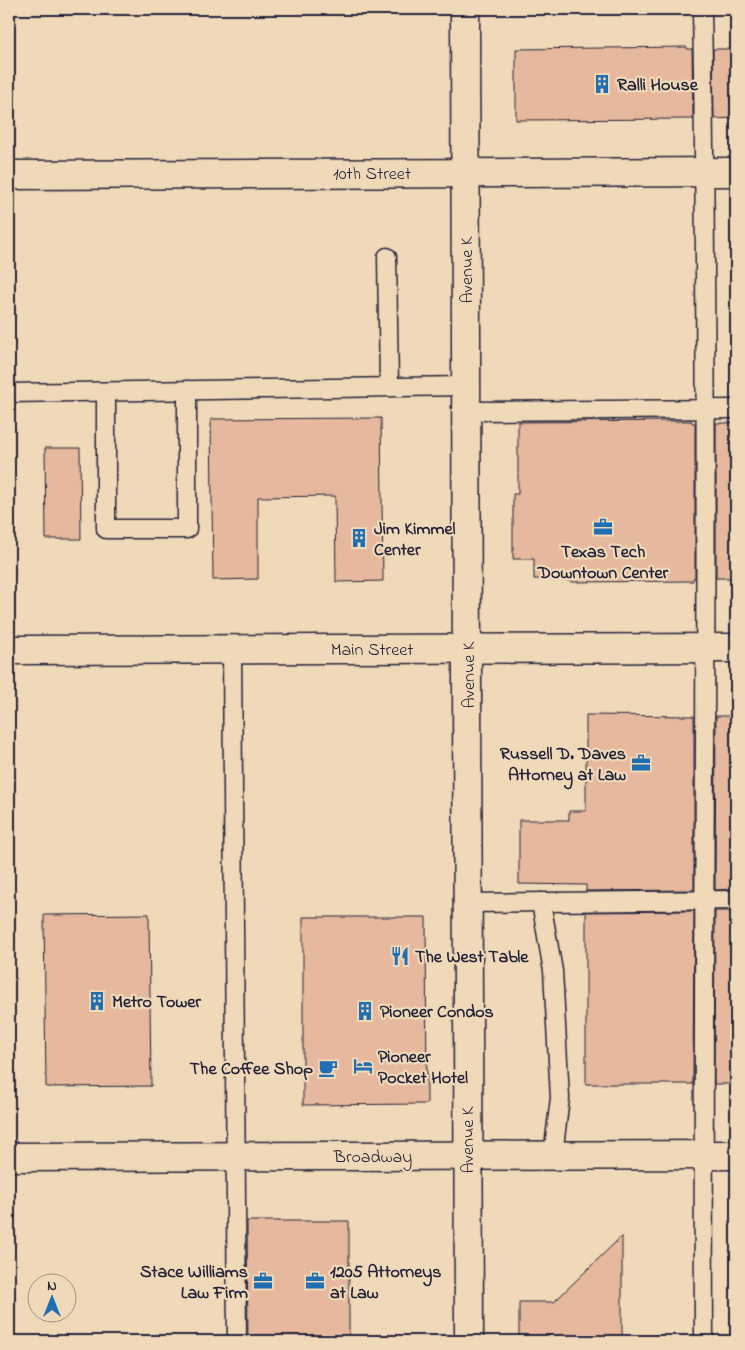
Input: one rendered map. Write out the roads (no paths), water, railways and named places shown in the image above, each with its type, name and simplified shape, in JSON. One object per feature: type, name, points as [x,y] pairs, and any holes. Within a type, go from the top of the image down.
[{"type":"main road","name":"Avenue K","points":[[465,9],[469,1341]]},
{"type":"main road","name":"10th Street","points":[[9,175],[736,172]]},
{"type":"main road","name":"Main Street","points":[[9,650],[736,648]]},
{"type":"main road","name":"Broadway","points":[[9,1157],[736,1155]]},
{"type":"lane","points":[[702,9],[706,173],[704,1341]]},
{"type":"lane","points":[[387,257],[389,386]]},
{"type":"lane","points":[[9,394],[389,386],[466,398],[736,409]]},
{"type":"lane","points":[[106,392],[106,528],[187,528],[187,390]]},
{"type":"lane","points":[[232,650],[237,1341]]},
{"type":"lane","points":[[467,903],[736,900]]},
{"type":"lane","points":[[540,902],[553,971],[560,1088],[554,1155]]},
{"type":"place","name":"Ralli House","points":[[602,84]]},
{"type":"place","name":"Texas Tech Downtown Center","points":[[603,527]]},
{"type":"place","name":"Jim Kimmel Center","points":[[359,538]]},
{"type":"place","name":"Russell D. Daves Attorney at Law","points":[[641,763]]},
{"type":"place","name":"The West Table","points":[[400,956]]},
{"type":"place","name":"Metro Tower","points":[[97,1001]]},
{"type":"place","name":"Pioneer Condos","points":[[365,1011]]},
{"type":"place","name":"Pioneer Pocket Hotel","points":[[363,1066]]},
{"type":"place","name":"The Coffee Shop","points":[[328,1068]]},
{"type":"place","name":"Stace Williams Law Firm","points":[[263,1281]]},
{"type":"place","name":"1205 Attorneys at Law","points":[[315,1281]]}]
